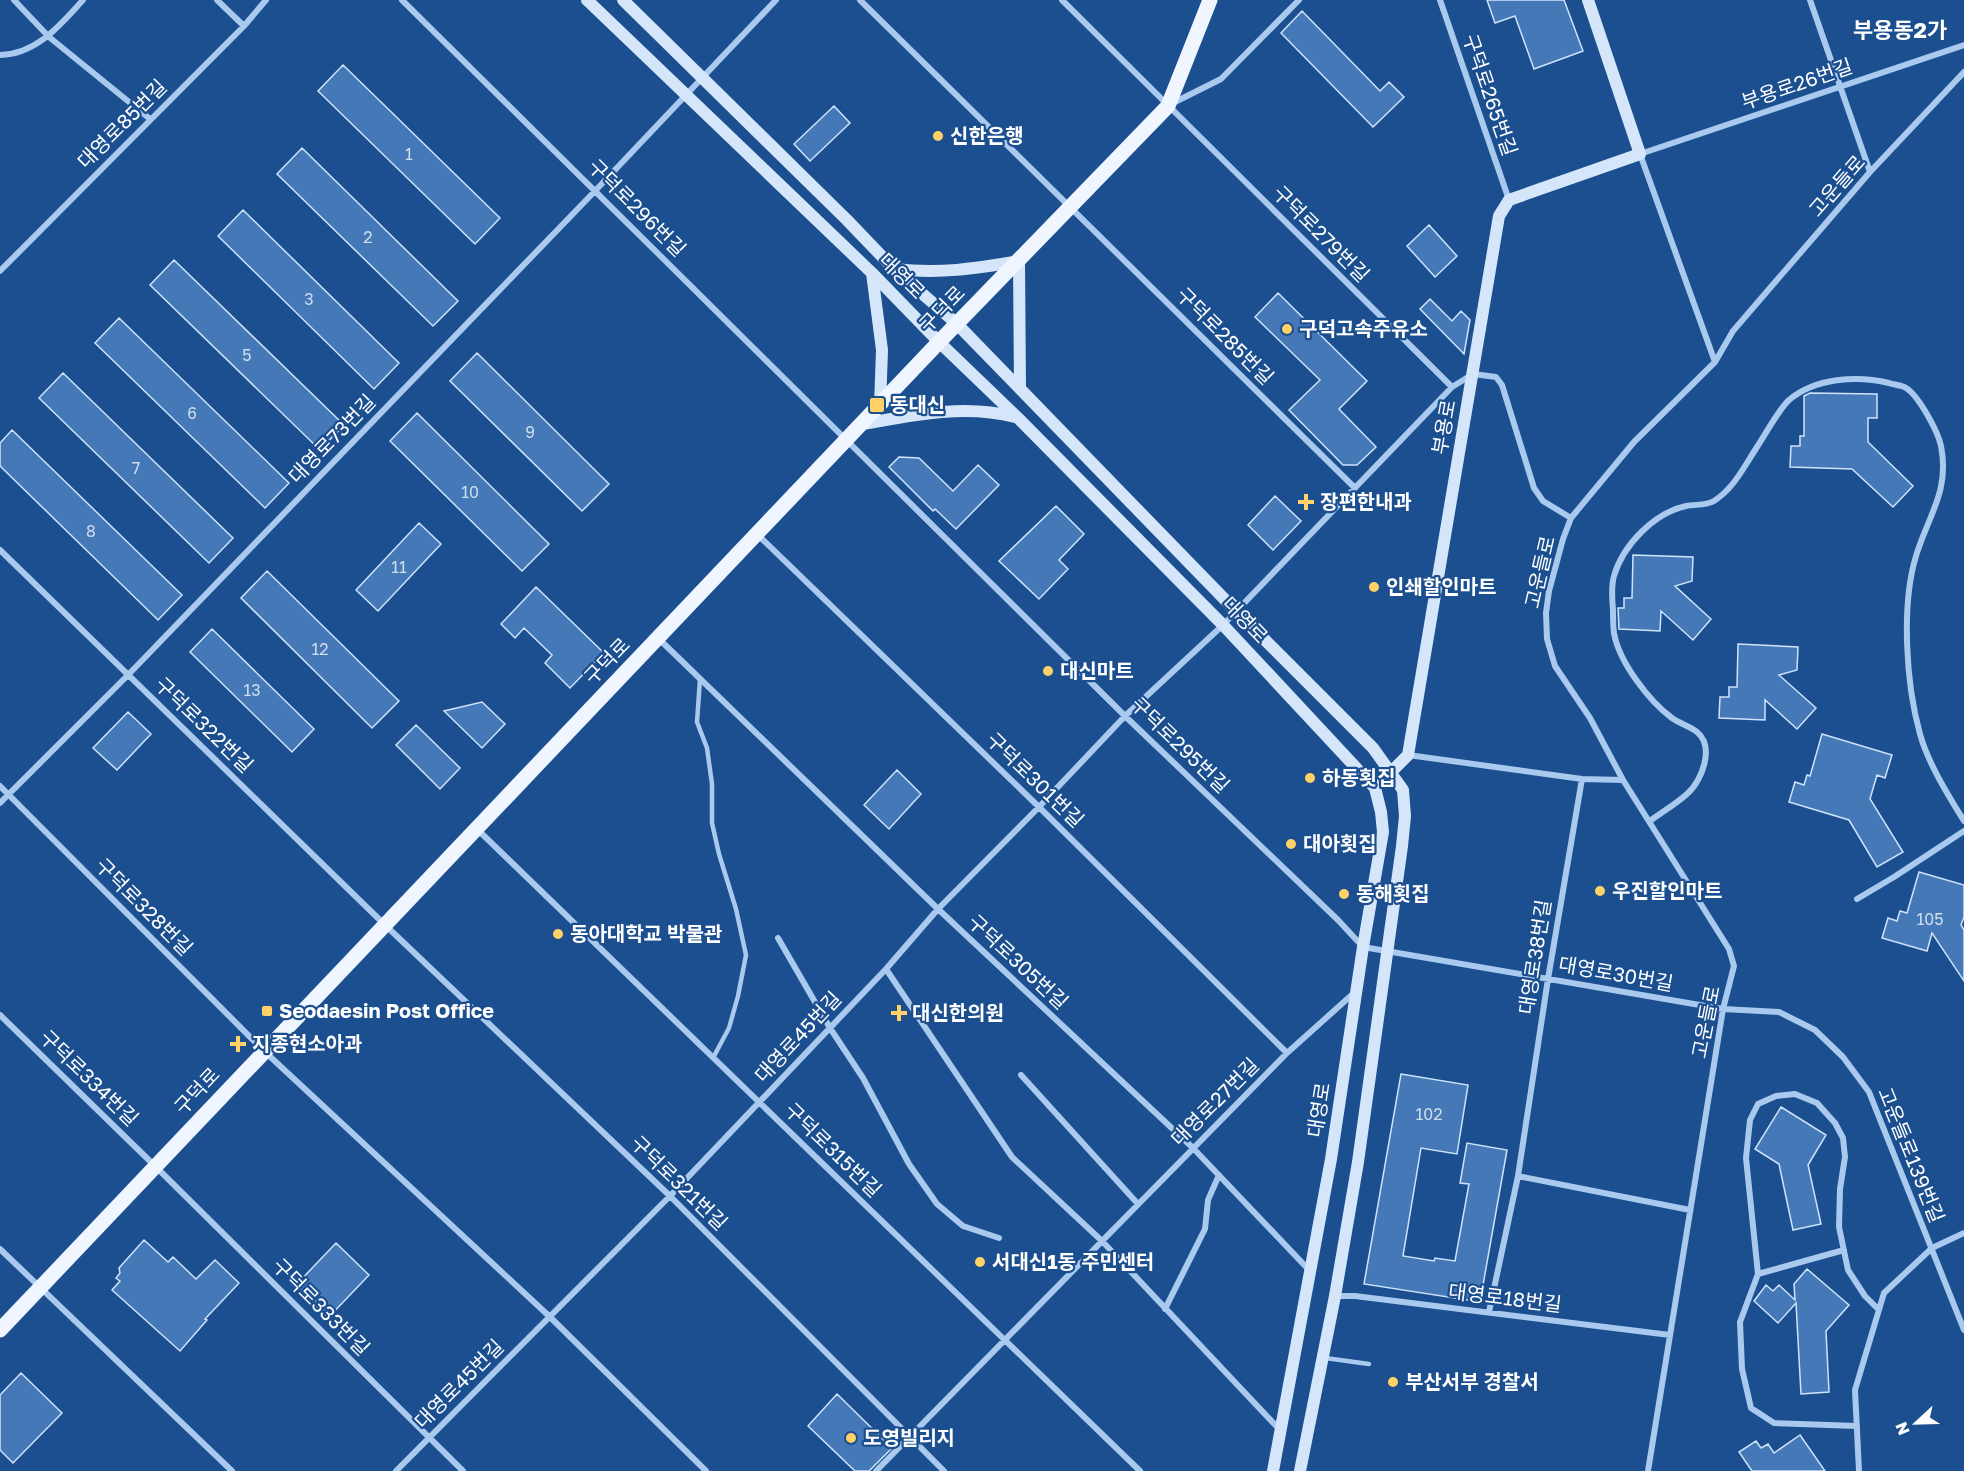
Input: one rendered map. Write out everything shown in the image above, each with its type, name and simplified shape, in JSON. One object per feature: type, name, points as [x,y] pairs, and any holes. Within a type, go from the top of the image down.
[{"type":"main road","name":"대영로","points":[[587,0],[872,273],[1017,417],[1223,625],[1375,788],[1382,812],[1383,832],[1331,1159],[1273,1471]]},
{"type":"main road","name":"대영로","points":[[623,0],[894,269],[957,324],[1236,611],[1373,748],[1403,790],[1405,816],[1389,951],[1358,1162],[1335,1296],[1300,1471]]},
{"type":"main road","name":"구덕로","points":[[0,1330],[384,924],[1167,106],[1210,0]]},
{"type":"main road","points":[[1509,200],[1640,154],[1588,0]]},
{"type":"main road","name":"부용로","points":[[1408,755],[1499,216],[1509,200]]},
{"type":"main road","points":[[894,269],[924,272],[963,271],[1019,261],[1020,389]]},
{"type":"main road","points":[[872,273],[882,350],[880,406]]},
{"type":"main road","points":[[863,423],[942,411],[999,412],[1017,417]]},
{"type":"main road","points":[[1375,788],[1408,755]]},
{"type":"street","points":[[14,0],[49,37],[150,119]]},
{"type":"street","points":[[0,55],[14,55],[49,37],[83,0]]},
{"type":"street","points":[[216,0],[244,26]]},
{"type":"street","name":"대영로85번길","points":[[0,271],[244,26],[266,0]]},
{"type":"street","name":"구덕로296번길","points":[[402,0],[848,440]]},
{"type":"street","name":"대영로73번길","points":[[0,803],[129,674],[776,0]]},
{"type":"street","name":"구덕로285번길","points":[[860,0],[1355,488]]},
{"type":"street","name":"구덕로279번길","points":[[1062,0],[1452,387]]},
{"type":"street","points":[[1167,106],[1221,79],[1299,0]]},
{"type":"street","name":"구덕로265번길","points":[[1440,0],[1509,200]]},
{"type":"street","points":[[1810,0],[1870,172]]},
{"type":"street","name":"부용로26번길","points":[[1640,154],[1964,45]]},
{"type":"street","name":"고운들로","points":[[1648,1471],[1723,1009],[1734,966],[1729,949],[1623,780],[1590,718],[1555,666],[1548,639],[1546,613],[1549,591],[1571,518],[1634,442],[1715,362],[1733,331],[1870,172],[1964,72]]},
{"type":"street","points":[[1640,154],[1715,362]]},
{"type":"street","points":[[1473,374],[1496,377],[1502,385],[1534,488],[1543,501],[1571,518]]},
{"type":"street","name":"대영로45번길","points":[[396,1471],[670,1196],[886,969],[938,909],[1125,716],[1223,625],[1452,387],[1473,374]]},
{"type":"street","points":[[1650,821],[1690,792],[1702,772],[1706,751],[1699,733],[1672,718],[1651,697],[1627,665],[1614,635],[1613,577],[1622,557],[1641,533],[1661,516],[1685,506],[1710,504],[1728,491],[1788,400],[1811,387],[1846,379],[1877,380],[1906,388],[1928,414],[1941,443],[1944,475],[1933,515],[1915,559],[1908,597],[1908,651],[1912,693],[1920,736],[1945,791],[1964,821]]},
{"type":"street","name":"구덕로295번길","points":[[848,440],[1125,716],[1338,920],[1363,947]]},
{"type":"street","name":"구덕로301번길","points":[[757,534],[1039,807],[1287,1053]]},
{"type":"street","name":"구덕로322번길","points":[[0,550],[384,924]]},
{"type":"street","name":"구덕로305번길","points":[[658,638],[938,909],[1193,1148],[1311,1272]]},
{"type":"street","points":[[1408,755],[1582,779],[1623,780]]},
{"type":"street","name":"대영로38번길","points":[[1490,1312],[1518,1176],[1548,978],[1582,779]]},
{"type":"street","name":"구덕로328번길","points":[[0,786],[264,1051],[549,1316],[706,1471]]},
{"type":"street","name":"구덕로315번길","points":[[476,828],[1140,1471]]},
{"type":"street","points":[[1857,899],[1964,831]]},
{"type":"street","name":"구덕로321번길","points":[[384,924],[670,1196],[944,1471]]},
{"type":"street","points":[[778,938],[830,1028],[863,1078],[909,1164],[937,1204],[963,1226],[999,1238]]},
{"type":"street","name":"대영로30번길","points":[[1363,947],[1723,1009]]},
{"type":"street","points":[[886,969],[1012,1157],[1102,1241],[1280,1431]]},
{"type":"street","name":"대영로27번길","points":[[876,1471],[1287,1053],[1357,991]]},
{"type":"street","name":"고운들로139번길","points":[[1723,1009],[1779,1012],[1815,1030],[1843,1057],[1869,1092],[1964,1330]]},
{"type":"street","name":"구덕로334번길","points":[[0,1015],[155,1166]]},
{"type":"street","points":[[1021,1075],[1138,1204]]},
{"type":"street","points":[[1857,1426],[1774,1423],[1751,1408],[1742,1370],[1740,1322],[1758,1274],[1746,1158],[1750,1120],[1758,1104],[1776,1096],[1795,1094],[1817,1103],[1835,1123],[1843,1138],[1845,1157],[1840,1190],[1839,1227],[1848,1270],[1864,1296],[1879,1310]]},
{"type":"street","name":"구덕로333번길","points":[[155,1166],[463,1471]]},
{"type":"street","points":[[1165,1309],[1205,1228],[1208,1200],[1219,1175]]},
{"type":"street","points":[[1518,1176],[1690,1210]]},
{"type":"street","points":[[1859,1471],[1855,1390],[1884,1293],[1932,1248],[1964,1233]]},
{"type":"street","points":[[0,1250],[232,1471]]},
{"type":"street","points":[[1758,1274],[1844,1250]]},
{"type":"street","name":"대영로18번길","points":[[1335,1296],[1490,1312],[1670,1335]]},
{"type":"street","points":[[1957,1311],[1964,1307]]},
{"type":"lane","points":[[700,679],[697,722],[707,748],[712,784],[712,824],[736,909],[746,955],[729,1028],[713,1058]]},
{"type":"lane","points":[[1323,1358],[1369,1364]]},
{"type":"building","points":[[1487,0],[1564,0],[1583,51],[1534,69],[1515,16],[1495,23]]},
{"type":"building","points":[[1302,11],[1380,91],[1389,82],[1404,97],[1373,127],[1281,33]]},
{"type":"building","points":[[343,65],[500,218],[475,244],[318,91]]},
{"type":"building","points":[[834,106],[850,123],[810,161],[794,144]]},
{"type":"building","points":[[302,148],[458,301],[433,326],[277,174]]},
{"type":"building","points":[[243,210],[399,363],[374,389],[218,236]]},
{"type":"building","points":[[1429,225],[1457,256],[1435,277],[1407,246]]},
{"type":"building","points":[[174,260],[344,425],[320,450],[150,285]]},
{"type":"building","points":[[1278,293],[1367,381],[1339,409],[1376,447],[1357,465],[1343,465],[1289,410],[1320,380],[1255,317]]},
{"type":"building","points":[[1430,299],[1452,321],[1461,311],[1470,320],[1464,354],[1420,309]]},
{"type":"building","points":[[119,318],[289,483],[265,508],[95,343]]},
{"type":"building","points":[[477,353],[609,484],[582,511],[450,381]]},
{"type":"building","points":[[63,373],[233,538],[209,563],[39,398]]},
{"type":"building","points":[[1810,393],[1877,394],[1877,418],[1868,418],[1868,442],[1913,486],[1893,507],[1852,469],[1790,467],[1791,446],[1800,446],[1800,436],[1804,436],[1804,396]]},
{"type":"building","points":[[417,413],[549,544],[522,571],[390,441]]},
{"type":"building","points":[[12,430],[182,595],[158,620],[0,466],[0,443]]},
{"type":"building","points":[[899,457],[919,458],[953,491],[978,465],[999,485],[956,529],[935,509],[933,511],[889,467]]},
{"type":"building","points":[[1275,496],[1301,521],[1273,550],[1248,525]]},
{"type":"building","points":[[1056,506],[1084,534],[1059,560],[1068,569],[1039,599],[999,561]]},
{"type":"building","points":[[419,523],[441,544],[378,611],[356,590]]},
{"type":"building","points":[[1633,555],[1693,557],[1692,581],[1675,586],[1711,619],[1693,640],[1661,611],[1660,631],[1619,629],[1618,608],[1624,608],[1624,598],[1632,598]]},
{"type":"building","points":[[267,571],[399,701],[372,728],[241,598]]},
{"type":"building","points":[[536,587],[604,653],[570,688],[545,663],[552,655],[524,628],[515,638],[501,624]]},
{"type":"building","points":[[212,629],[314,729],[292,752],[190,652]]},
{"type":"building","points":[[1738,644],[1798,647],[1797,670],[1779,675],[1816,708],[1797,729],[1765,700],[1765,720],[1719,718],[1720,697],[1729,697],[1729,687],[1737,687]]},
{"type":"building","points":[[482,702],[505,724],[482,748],[444,711]]},
{"type":"building","points":[[128,712],[151,734],[117,770],[93,748]]},
{"type":"building","points":[[416,725],[460,768],[440,789],[396,745]]},
{"type":"building","points":[[1822,734],[1892,755],[1885,778],[1877,775],[1870,799],[1903,852],[1877,867],[1849,820],[1789,802],[1795,782],[1804,785],[1807,775],[1810,776]]},
{"type":"building","points":[[897,770],[921,794],[889,829],[864,805]]},
{"type":"building","points":[[1919,872],[1964,885],[1964,917],[1961,925],[1964,930],[1964,981],[1932,933],[1927,951],[1882,938],[1888,918],[1897,921],[1900,911],[1907,913]]},
{"type":"building","points":[[1401,1074],[1468,1085],[1457,1154],[1421,1148],[1403,1256],[1434,1261],[1435,1258],[1455,1261],[1469,1184],[1460,1183],[1467,1143],[1507,1150],[1480,1302],[1364,1284]]},
{"type":"building","points":[[1781,1107],[1826,1135],[1808,1165],[1821,1224],[1793,1230],[1779,1164],[1755,1149]]},
{"type":"building","points":[[144,1240],[168,1262],[173,1257],[196,1279],[215,1260],[239,1283],[205,1319],[207,1320],[180,1351],[112,1290],[120,1281],[116,1278],[120,1273],[119,1268]]},
{"type":"building","points":[[336,1243],[369,1275],[328,1318],[295,1286]]},
{"type":"building","points":[[1807,1269],[1849,1305],[1826,1331],[1829,1392],[1801,1394],[1796,1303],[1778,1323],[1754,1301],[1766,1285],[1773,1291],[1779,1285],[1795,1300],[1794,1284]]},
{"type":"building","points":[[21,1373],[62,1413],[13,1463],[0,1450],[0,1395]]},
{"type":"building","name":"도영빌리지","points":[[837,1394],[892,1448],[869,1471],[855,1471],[808,1426]]},
{"type":"building","points":[[1800,1435],[1825,1471],[1752,1471],[1739,1452],[1756,1441],[1761,1448],[1768,1444],[1774,1453]]},
{"type":"place","name":"신한은행","points":[[938,136]]},
{"type":"place","name":"구덕고속주유소","points":[[1287,329]]},
{"type":"place","name":"동대신","points":[[877,405]]},
{"type":"place","name":"장편한내과","points":[[1306,502]]},
{"type":"place","name":"인쇄할인마트","points":[[1374,587]]},
{"type":"place","name":"대신마트","points":[[1048,671]]},
{"type":"place","name":"하동횟집","points":[[1310,778]]},
{"type":"place","name":"대아횟집","points":[[1291,844]]},
{"type":"place","name":"우진할인마트","points":[[1600,891]]},
{"type":"place","name":"동해횟집","points":[[1344,894]]},
{"type":"place","name":"동아대학교 박물관","points":[[558,934]]},
{"type":"place","name":"Seodaesin Post Office","points":[[267,1011]]},
{"type":"place","name":"대신한의원","points":[[899,1013]]},
{"type":"place","name":"지종현소아과","points":[[238,1044]]},
{"type":"place","name":"서대신1동 주민센터","points":[[980,1262]]},
{"type":"place","name":"부산서부 경찰서","points":[[1393,1382]]},
{"type":"place","name":"도영빌리지","points":[[851,1438]]},
{"type":"district","name":"부용동2가","points":[[1900,30]]}]
